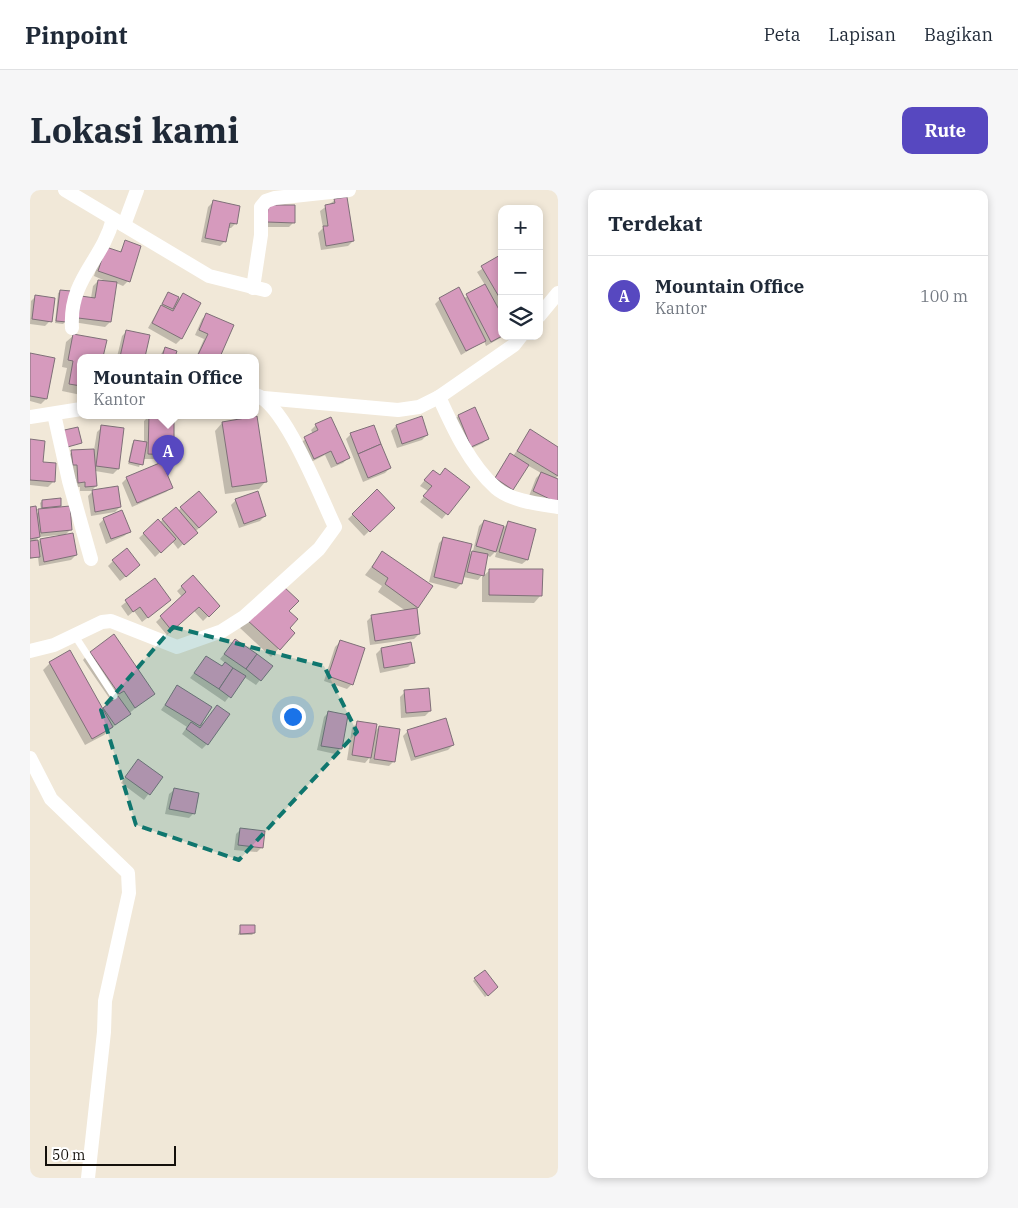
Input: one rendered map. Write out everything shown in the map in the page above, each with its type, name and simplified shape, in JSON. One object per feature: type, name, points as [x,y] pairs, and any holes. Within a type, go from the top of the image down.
[{"type":"street","points":[[65,190],[85,204],[119,222],[208,276],[259,289],[261,207],[266,202],[275,198],[349,190]]},
{"type":"street","points":[[72,328],[72,302],[77,288],[137,190]]},
{"type":"street","points":[[543,311],[558,293]]},
{"type":"street","points":[[260,396],[398,410],[419,407],[439,397],[518,340]]},
{"type":"street","points":[[30,651],[54,645],[102,622],[111,621],[170,645],[183,646],[222,631],[244,617],[319,549],[335,527],[286,426],[260,396]]},
{"type":"street","points":[[439,397],[466,450],[497,488],[512,497],[558,507]]},
{"type":"street","points":[[30,417],[77,410]]},
{"type":"street","points":[[54,414],[69,481],[91,559]]},
{"type":"street","points":[[30,758],[51,799],[128,873],[129,894],[104,1001],[104,1032],[88,1178]]},
{"type":"lane","points":[[75,636],[114,696]]},
{"type":"highlighted area","points":[[173,627],[324,666],[357,732],[239,860],[136,825],[101,710]]},
{"type":"building","points":[[347,197],[354,241],[326,246],[323,226],[328,226],[325,205],[335,203],[334,199]]},
{"type":"building","points":[[213,200],[240,206],[237,224],[230,223],[226,242],[205,238]]},
{"type":"building","points":[[268,205],[295,205],[295,223],[267,222]]},
{"type":"building","points":[[125,240],[141,246],[130,282],[98,271],[106,247],[121,252]]},
{"type":"building","points":[[498,256],[498,295],[481,266]]},
{"type":"building","points":[[98,280],[117,282],[111,322],[78,318],[81,296],[95,298]]},
{"type":"building","points":[[485,284],[498,308],[498,338],[491,342],[466,294]]},
{"type":"building","points":[[459,287],[486,341],[466,351],[439,298]]},
{"type":"building","points":[[60,290],[71,291],[67,322],[56,321]]},
{"type":"building","points":[[168,292],[179,297],[173,309],[162,304]]},
{"type":"building","points":[[183,293],[201,303],[182,339],[152,323],[161,305],[173,311]]},
{"type":"building","points":[[35,295],[55,298],[52,322],[32,319]]},
{"type":"building","points":[[206,313],[234,325],[221,354],[198,354],[208,334],[199,330]]},
{"type":"building","points":[[126,330],[150,335],[146,354],[121,354]]},
{"type":"building","points":[[73,334],[107,340],[104,354],[77,354],[77,385],[69,384],[73,361],[68,360]]},
{"type":"building","points":[[165,347],[177,351],[176,354],[163,354]]},
{"type":"building","points":[[30,353],[55,358],[47,399],[30,396]]},
{"type":"building","points":[[475,407],[489,439],[471,447],[458,415]]},
{"type":"building","points":[[422,416],[428,435],[402,444],[396,425]]},
{"type":"building","points":[[331,417],[350,458],[337,464],[331,451],[314,459],[304,437],[318,430],[315,424]]},
{"type":"building","points":[[149,419],[174,419],[174,455],[148,454]]},
{"type":"building","points":[[240,419],[257,419],[267,482],[232,487],[222,422]]},
{"type":"building","points":[[101,425],[124,428],[119,469],[96,466]]},
{"type":"building","points":[[374,425],[381,444],[358,454],[350,433]]},
{"type":"building","points":[[78,427],[82,443],[64,448],[60,431]]},
{"type":"building","points":[[530,429],[558,447],[558,476],[517,451]]},
{"type":"building","points":[[30,439],[45,441],[43,462],[56,463],[55,482],[30,480]]},
{"type":"building","points":[[134,440],[147,442],[143,465],[129,462]]},
{"type":"building","points":[[381,444],[391,468],[368,478],[358,454]]},
{"type":"building","points":[[94,449],[97,486],[85,487],[85,482],[78,483],[77,465],[73,465],[71,450]]},
{"type":"building","points":[[510,453],[529,465],[513,490],[495,478]]},
{"type":"building","points":[[162,462],[173,488],[137,503],[126,477]]},
{"type":"building","points":[[445,468],[470,487],[448,515],[423,496],[432,486],[424,480],[433,470],[440,475]]},
{"type":"building","points":[[541,472],[558,479],[558,503],[533,491]]},
{"type":"building","points":[[118,486],[121,507],[95,512],[92,490]]},
{"type":"building","points":[[377,489],[395,508],[370,532],[352,514]]},
{"type":"building","points":[[199,491],[217,512],[199,528],[180,507]]},
{"type":"building","points":[[258,491],[266,516],[244,524],[235,499]]},
{"type":"building","points":[[61,498],[61,506],[42,508],[42,500]]},
{"type":"building","points":[[36,506],[40,537],[30,539],[30,507]]},
{"type":"building","points":[[70,506],[72,530],[41,533],[38,509]]},
{"type":"building","points":[[176,507],[198,533],[184,545],[162,519]]},
{"type":"building","points":[[122,510],[131,532],[111,539],[103,518]]},
{"type":"building","points":[[158,519],[176,539],[161,553],[143,533]]},
{"type":"building","points":[[484,520],[504,526],[496,552],[476,546]]},
{"type":"building","points":[[508,521],[536,529],[528,560],[499,552]]},
{"type":"building","points":[[73,533],[77,555],[44,562],[40,539]]},
{"type":"building","points":[[443,537],[472,544],[462,584],[434,577]]},
{"type":"building","points":[[38,540],[40,557],[30,558],[30,541]]},
{"type":"building","points":[[127,548],[140,565],[126,577],[112,560]]},
{"type":"building","points":[[382,551],[433,586],[418,608],[385,584],[388,578],[372,567]]},
{"type":"building","points":[[472,551],[488,554],[484,576],[467,572]]},
{"type":"building","points":[[489,569],[543,569],[542,596],[489,595]]},
{"type":"building","points":[[193,575],[220,606],[209,617],[199,607],[172,631],[160,616],[186,592],[181,586]]},
{"type":"building","points":[[155,578],[171,600],[148,618],[140,607],[133,612],[125,600]]},
{"type":"building","points":[[283,586],[299,601],[289,611],[298,619],[290,628],[295,633],[280,650],[247,620]]},
{"type":"building","points":[[417,608],[420,634],[375,641],[371,615]]},
{"type":"building","points":[[114,634],[155,694],[135,708],[124,691],[119,694],[90,652]]},
{"type":"building","points":[[235,639],[257,654],[246,669],[224,654]]},
{"type":"building","points":[[340,640],[365,648],[353,685],[328,676]]},
{"type":"building","points":[[411,642],[415,663],[384,668],[381,648]]},
{"type":"building","points":[[70,650],[113,727],[92,739],[49,662]]},
{"type":"building","points":[[257,654],[273,666],[261,681],[246,669]]},
{"type":"building","points":[[206,656],[222,666],[225,662],[233,668],[219,689],[194,673]]},
{"type":"building","points":[[233,668],[246,676],[231,698],[219,689]]},
{"type":"building","points":[[177,685],[212,707],[200,726],[165,705]]},
{"type":"building","points":[[429,688],[431,711],[406,713],[404,690]]},
{"type":"building","points":[[118,696],[131,714],[115,725],[103,708]]},
{"type":"building","points":[[217,705],[230,714],[208,745],[186,729],[191,722],[200,728]]},
{"type":"building","points":[[328,711],[348,715],[342,749],[321,746]]},
{"type":"building","points":[[446,718],[454,745],[415,757],[407,730]]},
{"type":"building","points":[[357,721],[377,724],[371,758],[352,755]]},
{"type":"building","points":[[379,726],[400,729],[395,762],[374,759]]},
{"type":"building","points":[[138,759],[163,777],[150,795],[125,777]]},
{"type":"building","points":[[174,788],[199,793],[195,814],[169,809]]},
{"type":"building","points":[[240,828],[265,831],[263,848],[238,845]]},
{"type":"building","points":[[240,925],[255,925],[255,933],[240,934]]},
{"type":"building","points":[[485,970],[498,987],[488,996],[474,978]]},
{"type":"place","name":"Mountain Office","points":[[168,476]]}]
